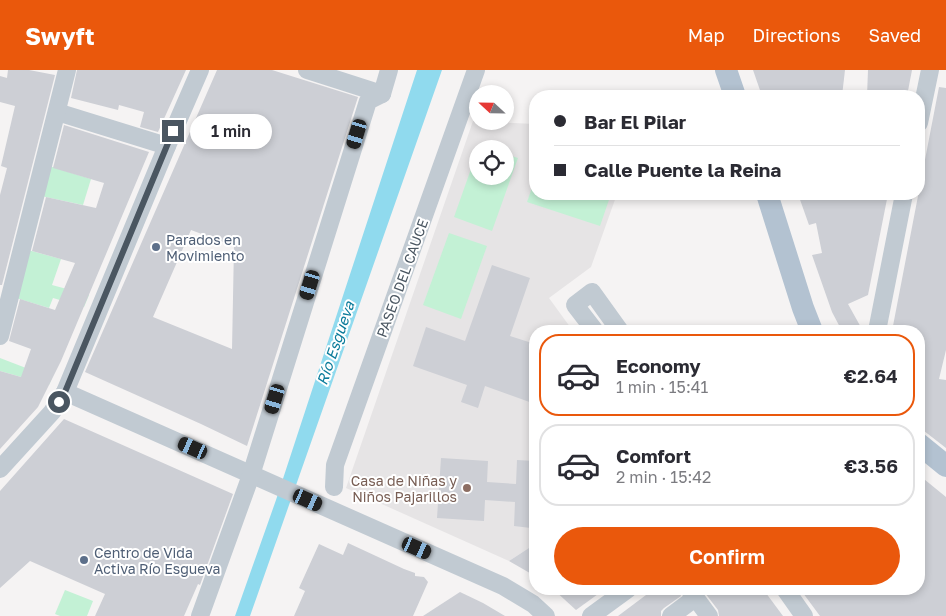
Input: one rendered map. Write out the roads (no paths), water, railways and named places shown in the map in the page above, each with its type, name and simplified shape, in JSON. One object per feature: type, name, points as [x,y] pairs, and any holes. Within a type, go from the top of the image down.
[{"type":"main road","points":[[726,70],[733,90]]},
{"type":"main road","points":[[769,200],[810,325]]},
{"type":"main road","points":[[925,449],[946,466]]},
{"type":"street","points":[[0,336],[67,70]]},
{"type":"street","points":[[0,468],[52,412],[65,392],[166,146],[200,70]]},
{"type":"street","points":[[307,70],[382,94]]},
{"type":"street","points":[[200,616],[257,478],[368,101],[382,94],[389,70]]},
{"type":"street","name":"PASEO DEL CAUCE","points":[[334,487],[335,465],[476,70]]},
{"type":"street","points":[[925,94],[930,70]]},
{"type":"street","points":[[57,112],[166,146]]},
{"type":"street","points":[[878,325],[903,200]]},
{"type":"street","points":[[591,325],[575,304],[592,292],[616,325]]},
{"type":"street","points":[[65,392],[503,586],[532,604],[546,616]]},
{"type":"street","points":[[591,616],[620,595]]},
{"type":"street","points":[[671,616],[690,595]]},
{"type":"street","points":[[693,595],[709,616]]},
{"type":"street","points":[[789,595],[804,616]]},
{"type":"water","name":"Río Esgueva","points":[[417,70],[442,70],[250,616],[235,616],[276,500]]},
{"type":"place","name":"Parados en Movimiento","points":[[156,247]]},
{"type":"place","name":"Casa de Niñas y Niños Pajarillos","points":[[467,488]]},
{"type":"place","name":"Centro de Vida Activa Río Esgueva","points":[[84,560]]}]
